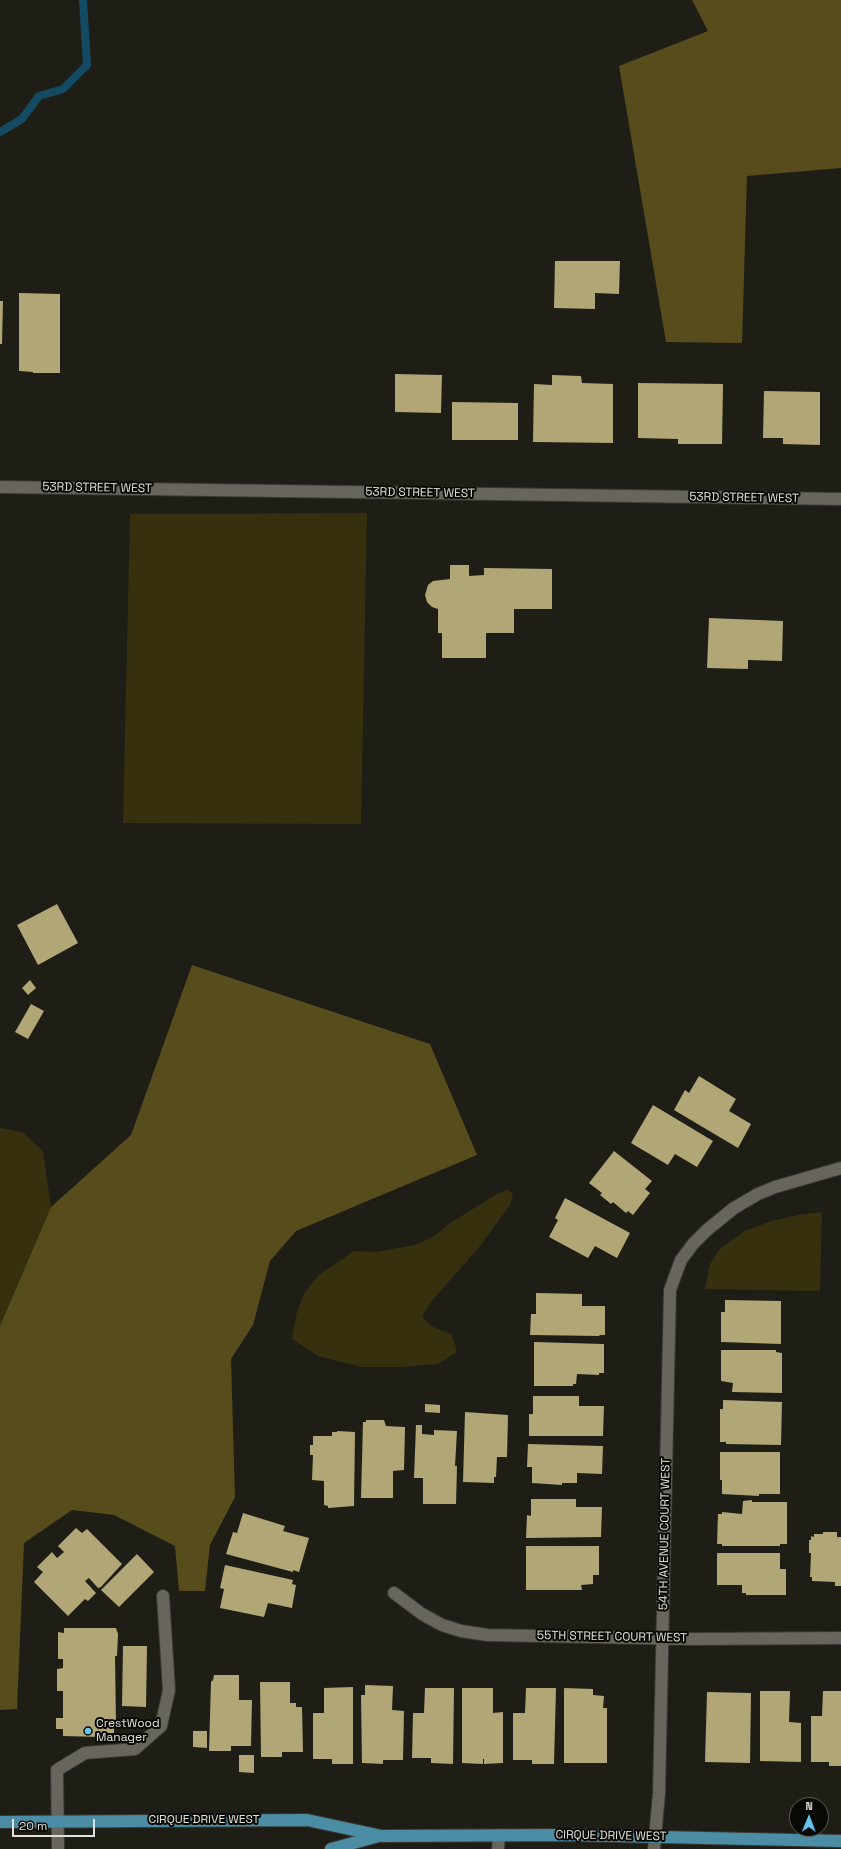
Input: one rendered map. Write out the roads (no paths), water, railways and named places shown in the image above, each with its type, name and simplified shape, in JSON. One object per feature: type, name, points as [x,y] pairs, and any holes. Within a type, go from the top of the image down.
[{"type":"main road","name":"CIRQUE DRIVE WEST","points":[[0,1822],[307,1820],[382,1836],[499,1835],[654,1843],[841,1841]]},
{"type":"main road","name":"CIRQUE DRIVE WEST","points":[[331,1849],[382,1836]]},
{"type":"street","name":"53RD STREET WEST","points":[[0,487],[841,500]]},
{"type":"street","name":"54TH AVENUE COURT WEST","points":[[654,1843],[659,1793],[670,1290],[681,1260],[692,1244],[734,1208],[758,1194],[816,1174],[841,1168]]},
{"type":"street","name":"55TH STREET COURT WEST","points":[[394,1593],[422,1614],[442,1625],[462,1631],[487,1635],[662,1638],[841,1638]]},
{"type":"street","points":[[58,1849],[57,1770],[85,1753],[135,1749],[160,1726],[169,1690],[163,1596]]},
{"type":"street","points":[[498,1849],[499,1835]]},
{"type":"waterway","points":[[0,132],[22,119],[39,96],[63,89],[87,65],[83,0]]},
{"type":"place","name":"CrestWood Manager","points":[[88,1731]]}]
